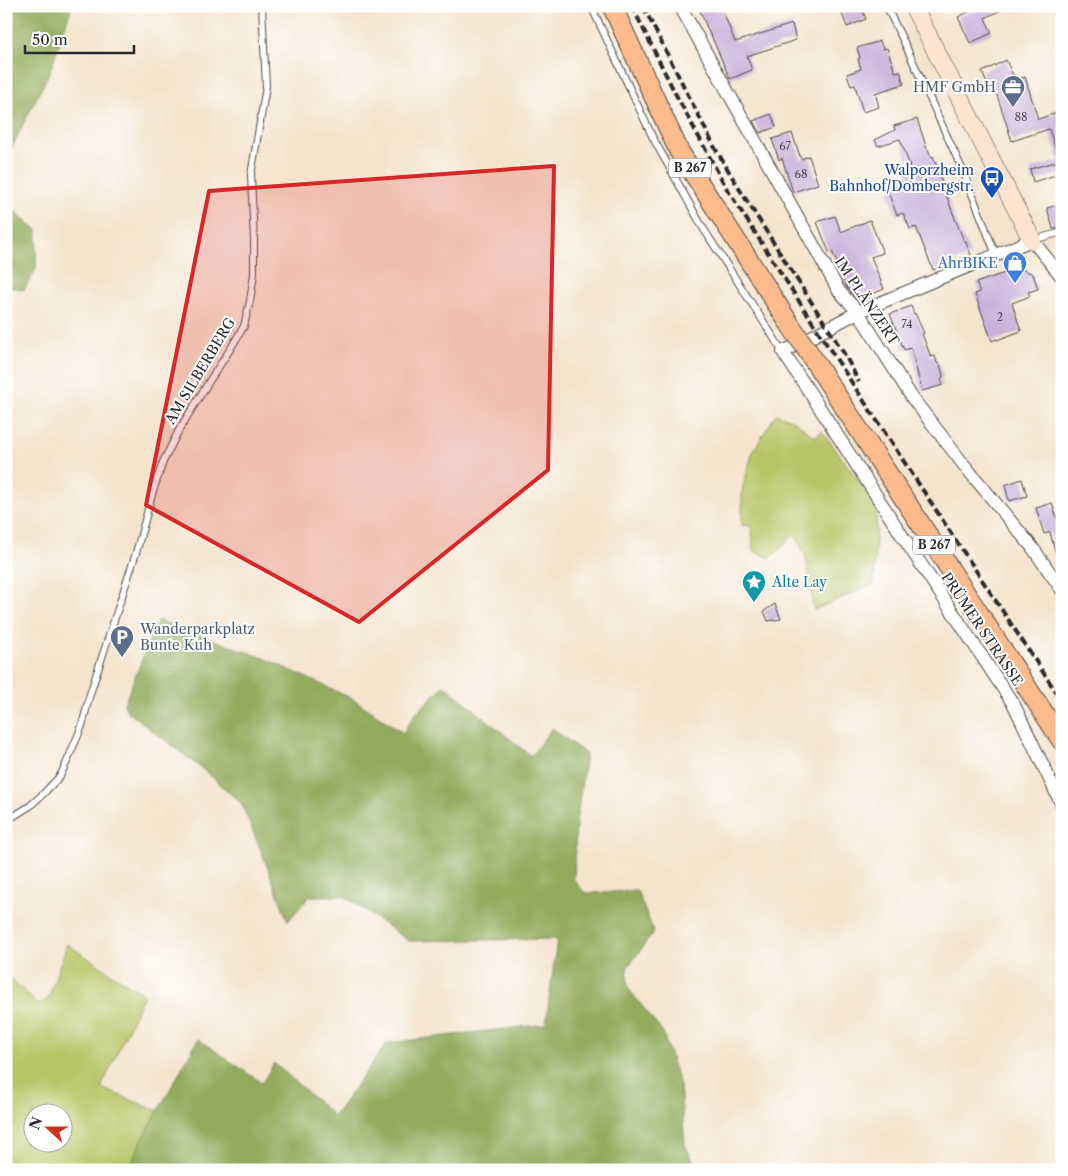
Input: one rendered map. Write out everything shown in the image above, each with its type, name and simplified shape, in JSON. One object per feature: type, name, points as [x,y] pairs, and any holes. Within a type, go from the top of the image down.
[{"type":"main road","name":"B 267","points":[[612,6],[679,151],[1062,741]]},
{"type":"street","name":"IM PLÄNZERT","points":[[680,6],[840,291],[858,312],[913,399],[964,465],[1032,547],[1062,590]]},
{"type":"street","points":[[913,6],[1032,240],[1062,277]]},
{"type":"street","points":[[783,352],[858,312],[1032,240]]},
{"type":"street","name":"PRÜMER STRASSE","points":[[783,352],[1014,705],[1062,805]]},
{"type":"lane","name":"AM SILBERBERG","points":[[6,820],[30,806],[60,776],[82,726],[90,694],[136,553],[163,462],[179,430],[244,326],[254,274],[251,175],[266,87],[262,6]]},
{"type":"lane","points":[[591,6],[653,138],[703,228],[783,352]]},
{"type":"lane","points":[[886,6],[963,171],[996,255]]},
{"type":"lane","points":[[1032,240],[1062,232]]},
{"type":"highlighted area","points":[[554,166],[548,470],[359,622],[146,505],[209,191]]},
{"type":"green space","points":[[6,6],[72,6],[50,71],[6,159]]},
{"type":"green space","points":[[6,204],[37,230],[36,269],[24,290],[6,286]]},
{"type":"green space","points":[[776,414],[794,421],[814,437],[822,431],[877,505],[874,584],[814,610],[806,558],[795,533],[771,558],[753,551],[752,527],[742,525],[742,490],[753,451]]},
{"type":"green space","points":[[158,620],[264,658],[355,700],[403,733],[415,714],[444,685],[531,756],[552,728],[586,754],[576,824],[574,880],[585,893],[637,891],[654,932],[627,968],[628,988],[663,1033],[680,1085],[685,1145],[698,1170],[130,1170],[137,1149],[198,1039],[262,1083],[274,1063],[334,1116],[387,1043],[546,1024],[557,939],[409,941],[344,896],[310,896],[288,921],[241,803],[205,771],[127,711],[124,704]]},
{"type":"green space","points":[[67,944],[144,995],[101,1088],[158,1111],[137,1149],[130,1170],[6,1170],[6,973],[38,1005],[48,999]]},
{"type":"building","points":[[698,6],[721,6],[735,42],[792,24],[796,40],[747,56],[752,70],[730,79]]},
{"type":"building","points":[[839,6],[861,6],[866,19],[847,27]]},
{"type":"building","points":[[981,6],[1009,6],[985,18],[992,33],[970,43],[958,17]]},
{"type":"building","points":[[880,41],[883,49],[887,48],[895,72],[900,71],[904,84],[875,93],[879,107],[863,112],[855,85],[851,86],[847,74],[861,69],[857,48]]},
{"type":"building","points":[[1006,60],[1015,80],[1025,77],[1038,119],[1062,111],[1062,159],[1059,160],[1049,129],[1012,141],[998,98],[991,82],[987,84],[982,72]]},
{"type":"building","points":[[771,114],[776,127],[760,133],[753,121]]},
{"type":"building","points":[[917,119],[927,149],[931,157],[933,156],[952,211],[971,255],[933,270],[916,227],[910,229],[903,213],[897,215],[888,192],[911,184],[905,167],[910,166],[900,139],[878,146],[875,140],[895,130],[894,126]]},
{"type":"building","points":[[792,133],[801,159],[809,156],[818,184],[793,192],[782,158],[779,160],[772,139]]},
{"type":"building","points":[[1062,160],[1062,173],[1033,182],[1030,169]]},
{"type":"building","points":[[1062,204],[1062,227],[1053,229],[1047,208]]},
{"type":"building","points":[[835,216],[841,232],[870,220],[883,253],[871,257],[884,289],[858,300],[847,288],[832,251],[829,252],[817,222]]},
{"type":"building","points":[[1019,268],[1033,274],[1038,289],[1028,292],[1030,296],[1012,303],[1021,331],[992,341],[975,294],[980,292],[976,283]]},
{"type":"building","points":[[911,306],[924,333],[922,334],[931,357],[935,356],[937,363],[940,364],[943,376],[941,379],[943,385],[922,391],[911,348],[904,350],[890,314]]},
{"type":"building","points":[[1022,479],[1027,496],[1009,501],[1005,485]]},
{"type":"building","points":[[1052,503],[1062,534],[1062,561],[1058,562],[1050,532],[1044,534],[1036,508]]},
{"type":"building","points":[[775,604],[781,619],[768,621],[764,611]]},
{"type":"railway","points":[[632,6],[675,93],[727,189],[829,348],[1062,701]]},
{"type":"railway","points":[[643,6],[715,148],[845,355],[859,382]]},
{"type":"place","name":"HMF GmbH","points":[[1013,108]]},
{"type":"place","name":"Walporzheim Bahnhof/Dombergstr.","points":[[992,199]]},
{"type":"place","name":"AhrBIKE","points":[[1015,284]]},
{"type":"place","name":"Alte Lay","points":[[754,603]]},
{"type":"place","name":"Wanderparkplatz Bunte Kuh","points":[[122,658]]}]
